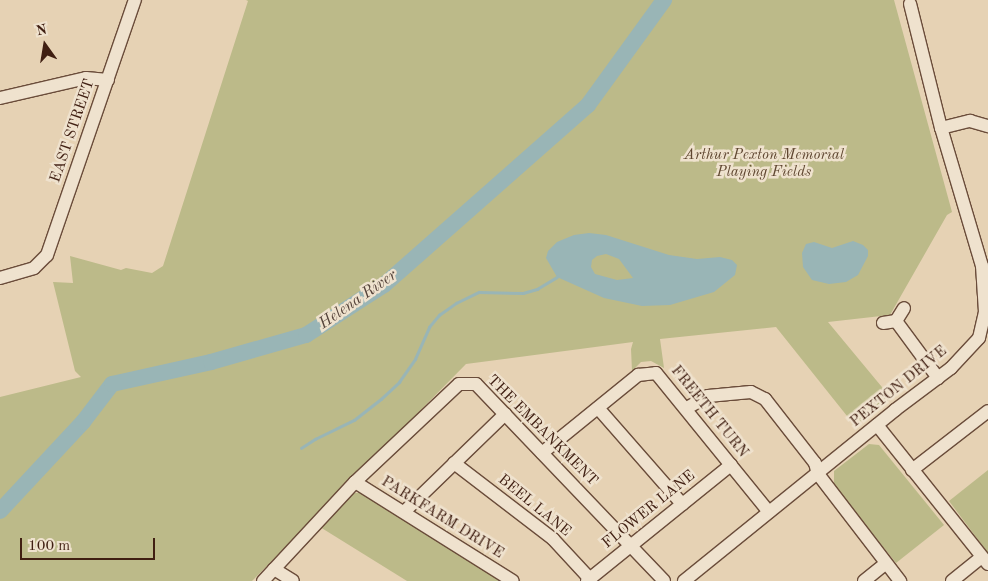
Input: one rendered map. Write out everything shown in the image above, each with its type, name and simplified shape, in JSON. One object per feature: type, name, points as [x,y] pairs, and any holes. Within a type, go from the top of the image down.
[{"type":"street","name":"EAST STREET","points":[[0,278],[34,268],[47,255],[135,0]]},
{"type":"street","name":"PEXTON DRIVE","points":[[684,581],[877,425],[951,368],[979,338],[985,312],[982,266],[941,128],[912,1]]},
{"type":"street","points":[[0,98],[86,78],[108,80]]},
{"type":"street","points":[[941,128],[970,121],[988,126]]},
{"type":"street","points":[[883,323],[896,321],[904,308]]},
{"type":"street","points":[[896,321],[938,378]]},
{"type":"street","name":"FREETH TURN","points":[[542,453],[638,375],[656,373],[687,408],[770,512]]},
{"type":"street","name":"THE EMBANKMENT","points":[[263,581],[355,482],[459,384],[476,384],[632,545],[664,581]]},
{"type":"street","points":[[687,408],[708,396],[751,392],[765,399],[815,463],[818,474],[900,581]]},
{"type":"street","points":[[598,408],[682,504]]},
{"type":"street","points":[[912,470],[988,411]]},
{"type":"street","points":[[404,512],[505,414]]},
{"type":"street","points":[[877,425],[985,561],[952,581]]},
{"type":"street","name":"BEEL LANE","points":[[454,463],[553,539],[589,580]]},
{"type":"street","name":"FLOWER LANE","points":[[589,580],[731,465]]},
{"type":"street","name":"PARKFARM DRIVE","points":[[355,482],[513,581]]},
{"type":"street","points":[[864,581],[886,563]]},
{"type":"street","points":[[274,569],[293,581]]},
{"type":"green space","name":"Arthur Pexton Memorial Playing Fields","points":[[246,0],[894,0],[952,212],[947,215],[890,315],[828,322],[891,398],[855,426],[776,327],[660,339],[664,368],[651,361],[641,362],[632,371],[631,349],[633,342],[466,364],[252,581],[0,581],[0,397],[81,377],[75,371],[53,282],[73,283],[70,256],[121,270],[126,268],[152,273],[163,266],[248,1]]},
{"type":"green space","points":[[869,444],[879,445],[944,525],[896,563],[834,486],[834,471]]},
{"type":"green space","points":[[988,470],[988,553],[949,501]]},
{"type":"green space","points":[[355,493],[364,493],[505,581],[407,581],[320,527],[348,496]]},
{"type":"water","points":[[589,233],[606,235],[669,255],[697,259],[720,257],[732,260],[737,265],[735,275],[714,292],[670,305],[642,306],[604,298],[557,277],[546,258],[548,251],[557,242],[574,235]],"holes":[[[606,254],[619,259],[633,278],[617,280],[595,274],[591,267],[592,260],[597,256]]]},
{"type":"water","points":[[853,241],[863,245],[868,250],[868,256],[858,275],[846,282],[829,284],[812,280],[803,267],[802,253],[806,244],[814,242],[832,248]]},
{"type":"waterway","name":"Helena River","points":[[0,511],[83,422],[112,384],[211,362],[306,335],[384,285],[588,105],[664,0]]},
{"type":"waterway","points":[[301,448],[354,420],[381,399],[399,382],[415,359],[429,327],[439,315],[456,303],[479,292],[523,293],[537,289],[557,277]]}]
